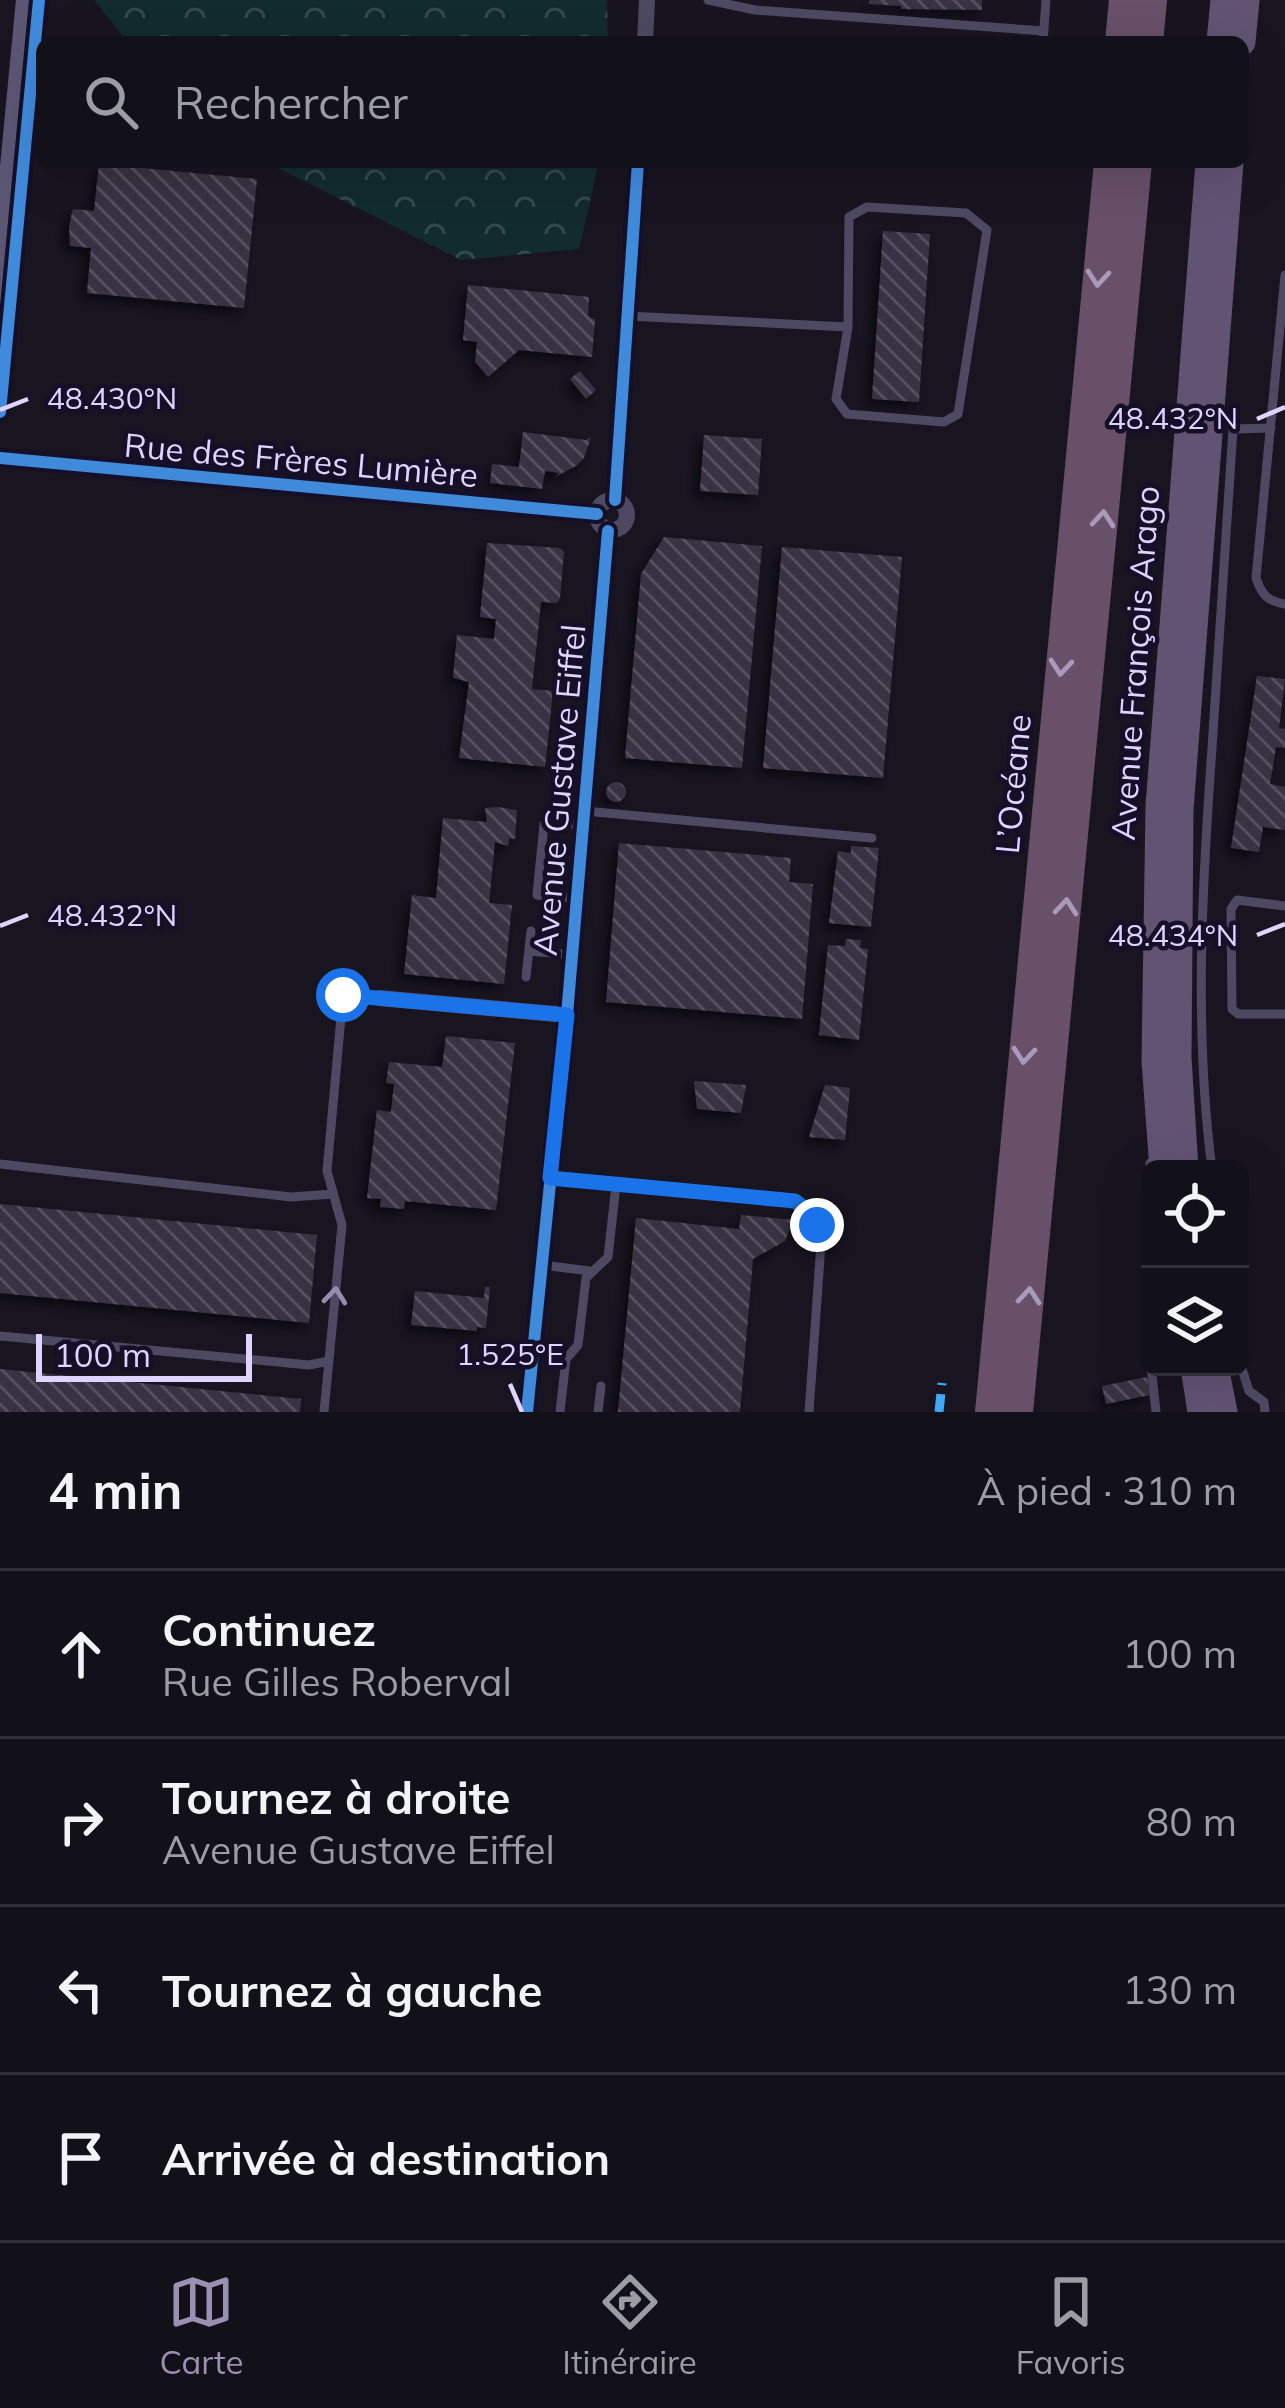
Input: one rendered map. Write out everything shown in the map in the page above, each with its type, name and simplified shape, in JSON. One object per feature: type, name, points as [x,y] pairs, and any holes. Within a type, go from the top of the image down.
[{"type":"highway","points":[[1121,36],[1124,0]]},
{"type":"highway","points":[[1149,36],[1152,0]]},
{"type":"highway","name":"L’Océane","points":[[990,1412],[1108,168]]},
{"type":"highway","name":"L’Océane","points":[[1018,1412],[1136,168]]},
{"type":"main road","points":[[1221,36],[1224,0]]},
{"type":"main road","points":[[1243,36],[1246,0]]},
{"type":"main road","name":"Avenue François Arago","points":[[1162,1160],[1155,1061],[1159,806],[1209,168]]},
{"type":"main road","name":"Avenue François Arago","points":[[1184,1160],[1178,1058],[1180,809],[1230,168]]},
{"type":"main road","points":[[1195,1376],[1201,1412]]},
{"type":"street","points":[[0,292],[10,91],[28,0]]},
{"type":"street","points":[[645,36],[647,0]]},
{"type":"street","points":[[615,500],[638,168]]},
{"type":"street","name":"Rue des Frères Lumière","points":[[0,458],[596,514]]},
{"type":"street","points":[[615,500],[627,509],[628,518],[618,530],[608,531],[596,514],[607,501],[615,500]]},
{"type":"street","name":"Avenue Gustave Eiffel","points":[[527,1412],[608,531]]},
{"type":"street","points":[[379,998],[567,1015]]},
{"type":"lane","points":[[708,0],[754,10],[1032,36]]},
{"type":"lane","points":[[1043,36],[1046,0]]},
{"type":"lane","points":[[867,207],[966,213],[987,230],[958,414],[944,422],[847,414],[836,399],[848,327],[849,218],[867,207]]},
{"type":"lane","points":[[1285,275],[1256,578],[1270,601],[1285,604]]},
{"type":"lane","points":[[628,316],[848,327]]},
{"type":"lane","points":[[1212,1160],[1202,974],[1205,843],[1233,429],[1270,428]]},
{"type":"lane","points":[[577,898],[537,895],[544,824],[584,818],[872,838]]},
{"type":"lane","points":[[1285,906],[1237,900],[1231,910],[1232,1010],[1285,1014]]},
{"type":"lane","points":[[526,977],[531,931]]},
{"type":"lane","points":[[529,951],[572,955]]},
{"type":"lane","points":[[324,1412],[342,1225],[327,1171],[343,995],[379,998]]},
{"type":"lane","points":[[1151,1160],[1155,1061]]},
{"type":"lane","points":[[0,1164],[291,1197],[333,1194]]},
{"type":"lane","points":[[550,1178],[795,1201],[812,1214],[821,1244],[809,1412]]},
{"type":"lane","points":[[560,1412],[566,1359],[578,1346],[586,1278],[608,1257],[616,1184]]},
{"type":"lane","points":[[542,1265],[590,1271]]},
{"type":"lane","points":[[0,1336],[308,1365],[329,1360]]},
{"type":"lane","points":[[1152,1376],[1156,1412]]},
{"type":"lane","points":[[1244,1376],[1249,1391],[1264,1402],[1264,1412]]},
{"type":"lane","points":[[598,1412],[601,1386]]},
{"type":"lane","points":[[1219,1389],[1237,1412]]},
{"type":"green space","points":[[94,0],[607,0],[608,36],[123,36]]},
{"type":"green space","points":[[278,168],[598,168],[579,249],[461,260]]},
{"type":"building","points":[[869,0],[982,0],[982,10],[901,9],[869,4]]},
{"type":"building","points":[[99,168],[257,179],[244,308],[87,293],[91,248],[70,246],[69,226],[73,209],[94,211]]},
{"type":"building","points":[[883,231],[930,234],[919,402],[872,399]]},
{"type":"building","points":[[468,285],[589,297],[588,316],[595,320],[592,357],[519,350],[488,377],[475,362],[477,342],[463,340]]},
{"type":"building","points":[[580,371],[596,390],[586,399],[570,379]]},
{"type":"building","points":[[523,432],[591,437],[576,466],[555,477],[559,473],[545,471],[542,489],[490,483],[492,464],[519,467]]},
{"type":"building","points":[[704,435],[762,439],[758,495],[700,491]]},
{"type":"building","points":[[664,537],[762,546],[742,768],[625,758],[641,574]]},
{"type":"building","points":[[487,543],[564,552],[560,598],[557,603],[541,602],[532,689],[553,691],[545,767],[459,758],[469,682],[453,678],[457,635],[494,639],[496,619],[480,617]]},
{"type":"building","points":[[782,547],[902,557],[883,778],[763,768]]},
{"type":"building","points":[[1257,676],[1285,679],[1279,728],[1285,729],[1285,748],[1276,747],[1270,784],[1285,787],[1285,830],[1263,827],[1259,852],[1231,848]]},
{"type":"building","points":[[616,782],[626,792],[616,802],[606,792]]},
{"type":"building","points":[[485,808],[517,810],[515,839],[509,838],[508,846],[495,842],[489,903],[512,905],[504,984],[404,974],[412,895],[436,898],[443,818],[487,822]]},
{"type":"building","points":[[619,843],[791,858],[789,882],[813,884],[802,1019],[606,1002]]},
{"type":"building","points":[[851,846],[879,848],[871,927],[829,923],[838,851],[851,853]]},
{"type":"building","points":[[846,939],[861,940],[860,948],[868,949],[859,1040],[819,1035],[828,945],[845,946]]},
{"type":"building","points":[[446,1036],[515,1043],[496,1210],[405,1201],[404,1209],[380,1207],[381,1199],[367,1198],[377,1110],[391,1112],[394,1084],[386,1083],[389,1062],[442,1067]]},
{"type":"building","points":[[694,1081],[746,1085],[741,1113],[697,1109]]},
{"type":"building","points":[[825,1085],[850,1088],[845,1140],[809,1137]]},
{"type":"building","points":[[0,1204],[317,1235],[309,1323],[0,1293]]},
{"type":"building","points":[[741,1215],[793,1220],[785,1241],[753,1259],[740,1412],[618,1412],[636,1218],[739,1229]]},
{"type":"building","points":[[485,1287],[490,1287],[486,1328],[411,1325],[415,1291],[484,1298]]},
{"type":"building","points":[[0,1369],[301,1399],[300,1412],[0,1412]]},
{"type":"building","points":[[1147,1377],[1150,1395],[1106,1404],[1102,1386]]},
{"type":"marked path","points":[[939,1412],[942,1383]]},
{"type":"cycle path","points":[[0,412],[39,0]]},
{"type":"cycle path","points":[[615,500],[638,168]]},
{"type":"cycle path","points":[[0,458],[597,514]]},
{"type":"cycle path","points":[[527,1412],[608,531]]},
{"type":"route","points":[[343,995],[567,1015],[550,1178],[795,1201],[812,1214],[817,1225]]}]
